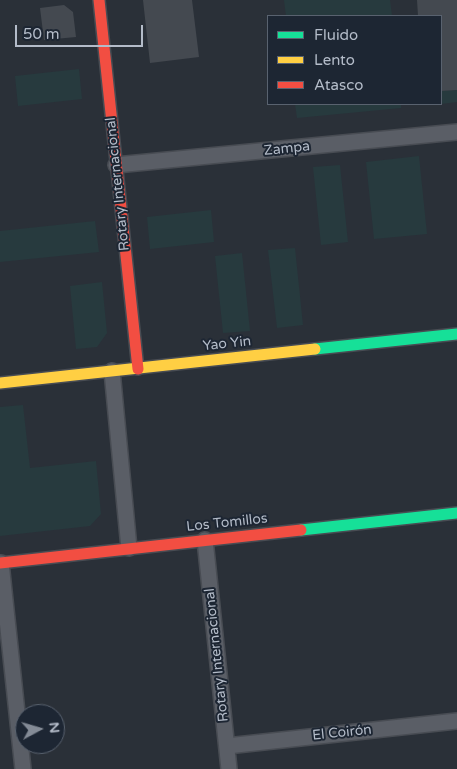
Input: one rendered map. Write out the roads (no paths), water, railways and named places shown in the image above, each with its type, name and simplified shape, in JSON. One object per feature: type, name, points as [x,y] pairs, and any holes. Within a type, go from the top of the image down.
[{"type":"street","name":"Rotary Internacional","points":[[99,0],[138,368]]},
{"type":"street","name":"Zampa","points":[[116,165],[457,132]]},
{"type":"street","name":"Yao Yin","points":[[0,383],[457,334]]},
{"type":"street","points":[[112,371],[129,548]]},
{"type":"street","name":"Los Tomillos","points":[[0,563],[457,513]]},
{"type":"street","name":"Rotary Internacional","points":[[205,540],[229,769]]},
{"type":"street","points":[[0,563],[23,769]]},
{"type":"street","name":"El Coirón","points":[[227,746],[457,721]]}]
